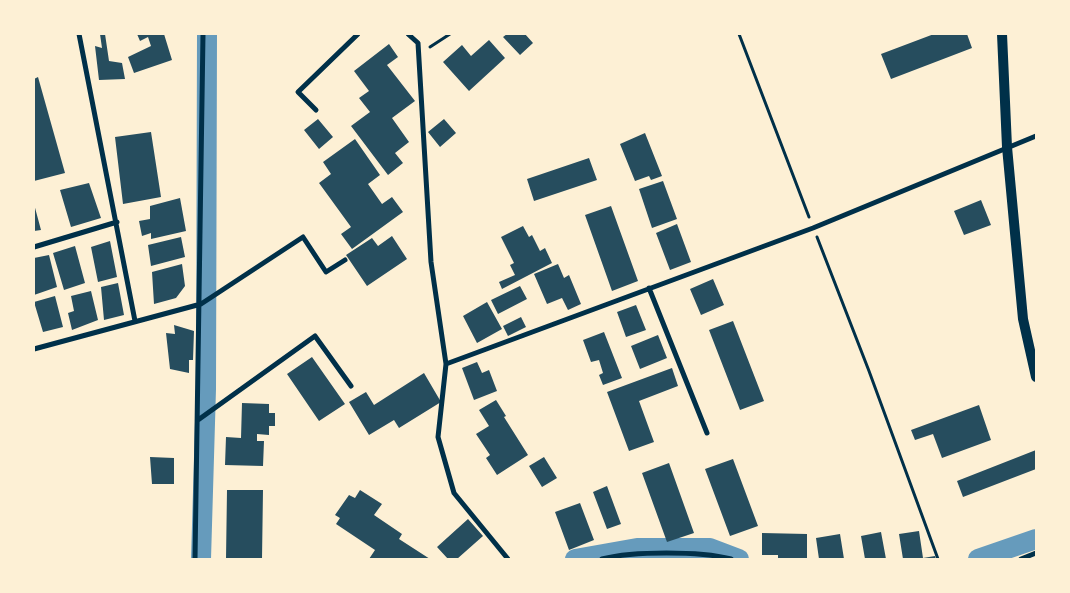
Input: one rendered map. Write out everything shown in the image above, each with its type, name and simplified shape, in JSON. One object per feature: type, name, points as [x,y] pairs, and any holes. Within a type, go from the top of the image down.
[{"type":"main road","points":[[1002,34],[1007,147],[1023,320],[1036,377]]},
{"type":"street","points":[[79,34],[136,321]]},
{"type":"street","points":[[196,559],[201,304],[203,34]]},
{"type":"street","points":[[316,110],[298,92],[358,34]]},
{"type":"street","points":[[408,34],[418,43],[431,262],[446,364],[438,437],[454,492],[508,559]]},
{"type":"street","points":[[446,364],[813,228],[1036,136]]},
{"type":"street","points":[[34,247],[117,222]]},
{"type":"street","points":[[34,349],[201,304],[303,237],[326,272],[345,260]]},
{"type":"street","points":[[649,288],[707,433]]},
{"type":"street","points":[[198,420],[315,336],[351,386]]},
{"type":"street","points":[[1021,559],[1036,553]]},
{"type":"street","points":[[602,559],[621,554],[674,554],[731,559]]},
{"type":"path","points":[[418,54],[450,34]]},
{"type":"path","points":[[739,34],[869,371],[938,559]]},
{"type":"building","points":[[100,34],[105,34],[109,61],[122,63],[125,79],[99,80],[95,46],[102,48]]},
{"type":"building","points":[[137,34],[164,34],[172,60],[134,73],[128,57],[151,46],[148,37],[140,41]]},
{"type":"building","points":[[507,34],[525,34],[533,43],[520,55],[503,37]]},
{"type":"building","points":[[934,34],[967,34],[972,48],[891,79],[881,54]]},
{"type":"building","points":[[489,40],[505,58],[469,91],[443,62],[462,45],[471,56]]},
{"type":"building","points":[[389,44],[398,57],[387,65],[415,101],[392,118],[409,142],[395,153],[403,163],[388,175],[351,126],[370,112],[359,98],[369,91],[354,71]]},
{"type":"building","points":[[38,77],[65,173],[34,181],[34,79]]},
{"type":"building","points":[[318,119],[333,137],[319,149],[304,130]]},
{"type":"building","points":[[444,119],[456,133],[440,147],[428,132]]},
{"type":"building","points":[[151,132],[161,197],[123,204],[115,137]]},
{"type":"building","points":[[645,133],[662,176],[651,180],[649,176],[635,181],[620,144]]},
{"type":"building","points":[[355,139],[380,175],[368,184],[382,204],[392,197],[403,212],[352,249],[341,234],[351,227],[319,183],[331,174],[323,162]]},
{"type":"building","points":[[589,158],[597,180],[534,201],[527,179]]},
{"type":"building","points":[[663,181],[677,219],[652,228],[639,189]]},
{"type":"building","points":[[89,183],[101,218],[71,227],[60,190]]},
{"type":"building","points":[[180,198],[186,231],[151,239],[151,233],[142,236],[139,221],[150,219],[150,206]]},
{"type":"building","points":[[981,200],[991,225],[964,235],[954,211]]},
{"type":"building","points":[[34,204],[41,230],[34,231]]},
{"type":"building","points":[[611,206],[638,281],[612,291],[585,215]]},
{"type":"building","points":[[677,224],[691,262],[670,270],[656,233]]},
{"type":"building","points":[[523,226],[529,237],[532,235],[540,251],[545,248],[552,263],[502,289],[499,282],[515,275],[510,265],[514,263],[501,237]]},
{"type":"building","points":[[392,236],[407,259],[367,286],[346,255],[372,238],[378,246]]},
{"type":"building","points":[[181,237],[185,257],[151,266],[148,245]]},
{"type":"building","points":[[110,241],[117,277],[98,282],[91,247]]},
{"type":"building","points":[[75,246],[85,283],[64,290],[53,253]]},
{"type":"building","points":[[49,255],[57,287],[34,295],[34,258]]},
{"type":"building","points":[[182,264],[185,286],[176,298],[154,304],[152,272]]},
{"type":"building","points":[[558,264],[564,278],[569,275],[581,304],[568,310],[562,298],[547,304],[534,274]]},
{"type":"building","points":[[713,279],[724,305],[701,315],[690,289]]},
{"type":"building","points":[[118,283],[124,315],[104,320],[101,287]]},
{"type":"building","points":[[520,286],[527,299],[498,314],[491,300]]},
{"type":"building","points":[[91,291],[98,320],[72,330],[68,313],[74,311],[71,296]]},
{"type":"building","points":[[55,296],[63,327],[43,332],[34,302]]},
{"type":"building","points":[[487,302],[502,329],[477,343],[463,316]]},
{"type":"building","points":[[636,305],[646,330],[626,337],[617,312]]},
{"type":"building","points":[[521,317],[526,327],[508,336],[503,326]]},
{"type":"building","points":[[733,321],[764,401],[740,410],[709,330]]},
{"type":"building","points":[[174,325],[194,331],[193,360],[189,360],[189,373],[170,369],[166,333],[175,334]]},
{"type":"building","points":[[604,332],[622,378],[603,385],[599,375],[603,373],[599,360],[591,362],[583,340]]},
{"type":"building","points":[[658,335],[667,358],[640,369],[631,346]]},
{"type":"building","points":[[312,357],[345,404],[319,421],[287,374]]},
{"type":"building","points":[[477,362],[482,373],[489,370],[497,391],[474,400],[462,368]]},
{"type":"building","points":[[672,368],[678,386],[639,401],[654,442],[629,451],[607,392]]},
{"type":"building","points":[[424,373],[441,402],[399,428],[394,420],[369,435],[349,402],[366,392],[374,405]]},
{"type":"building","points":[[496,400],[506,416],[504,417],[528,455],[497,475],[486,458],[490,455],[476,434],[489,426],[479,410]]},
{"type":"building","points":[[242,403],[269,404],[269,413],[275,413],[275,426],[269,426],[269,435],[257,434],[257,441],[264,441],[263,466],[225,465],[226,437],[241,438]]},
{"type":"building","points":[[979,405],[991,440],[942,458],[933,434],[915,440],[911,430]]},
{"type":"building","points":[[1036,450],[1036,469],[963,497],[957,481]]},
{"type":"building","points":[[150,457],[174,458],[174,484],[152,484]]},
{"type":"building","points":[[544,457],[557,478],[542,487],[529,466]]},
{"type":"building","points":[[733,459],[758,526],[730,536],[705,469]]},
{"type":"building","points":[[669,463],[694,533],[667,542],[642,473]]},
{"type":"building","points":[[607,486],[621,524],[607,529],[593,492]]},
{"type":"building","points":[[227,490],[263,490],[262,559],[226,559]]},
{"type":"building","points":[[360,490],[382,504],[374,515],[402,534],[399,539],[430,559],[369,559],[375,550],[336,524],[340,518],[335,515],[349,495],[355,498]]},
{"type":"building","points":[[580,503],[594,540],[569,550],[555,512]]},
{"type":"building","points":[[468,519],[483,536],[457,559],[448,559],[437,547]]},
{"type":"building","points":[[919,531],[923,558],[935,556],[936,559],[903,559],[899,534]]},
{"type":"building","points":[[881,532],[886,559],[865,559],[861,536]]},
{"type":"building","points":[[762,533],[807,534],[807,559],[778,559],[778,555],[762,555]]},
{"type":"building","points":[[840,534],[844,559],[819,559],[816,538]]},
{"type":"waterway","points":[[201,559],[206,389],[207,34]]},
{"type":"waterway","points":[[978,559],[1036,539]]},
{"type":"waterway","points":[[575,559],[637,548],[710,548],[739,559]]}]
